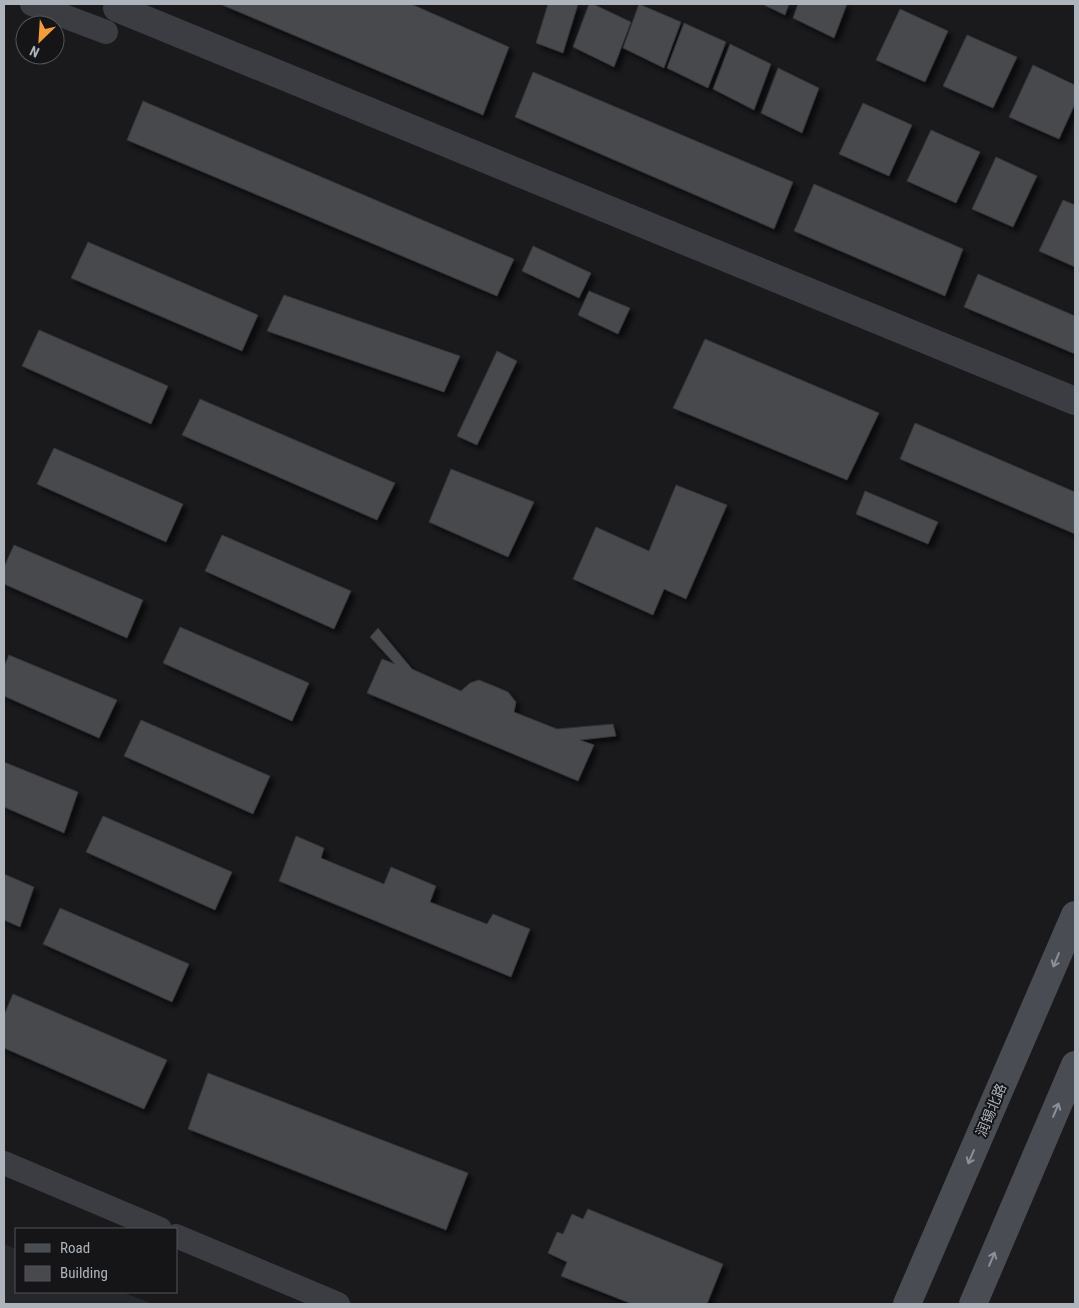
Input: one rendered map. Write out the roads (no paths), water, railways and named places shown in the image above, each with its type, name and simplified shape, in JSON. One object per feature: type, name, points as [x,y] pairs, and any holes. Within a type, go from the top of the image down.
[{"type":"main road","name":"润锡北路","points":[[907,1304],[1075,915]]},
{"type":"main road","points":[[973,1304],[1075,1066]]},
{"type":"street","points":[[32,4],[106,32]]},
{"type":"street","points":[[118,4],[117,8],[1075,401]]},
{"type":"street","points":[[4,1163],[158,1228]]},
{"type":"street","points":[[178,1237],[338,1304]]}]
